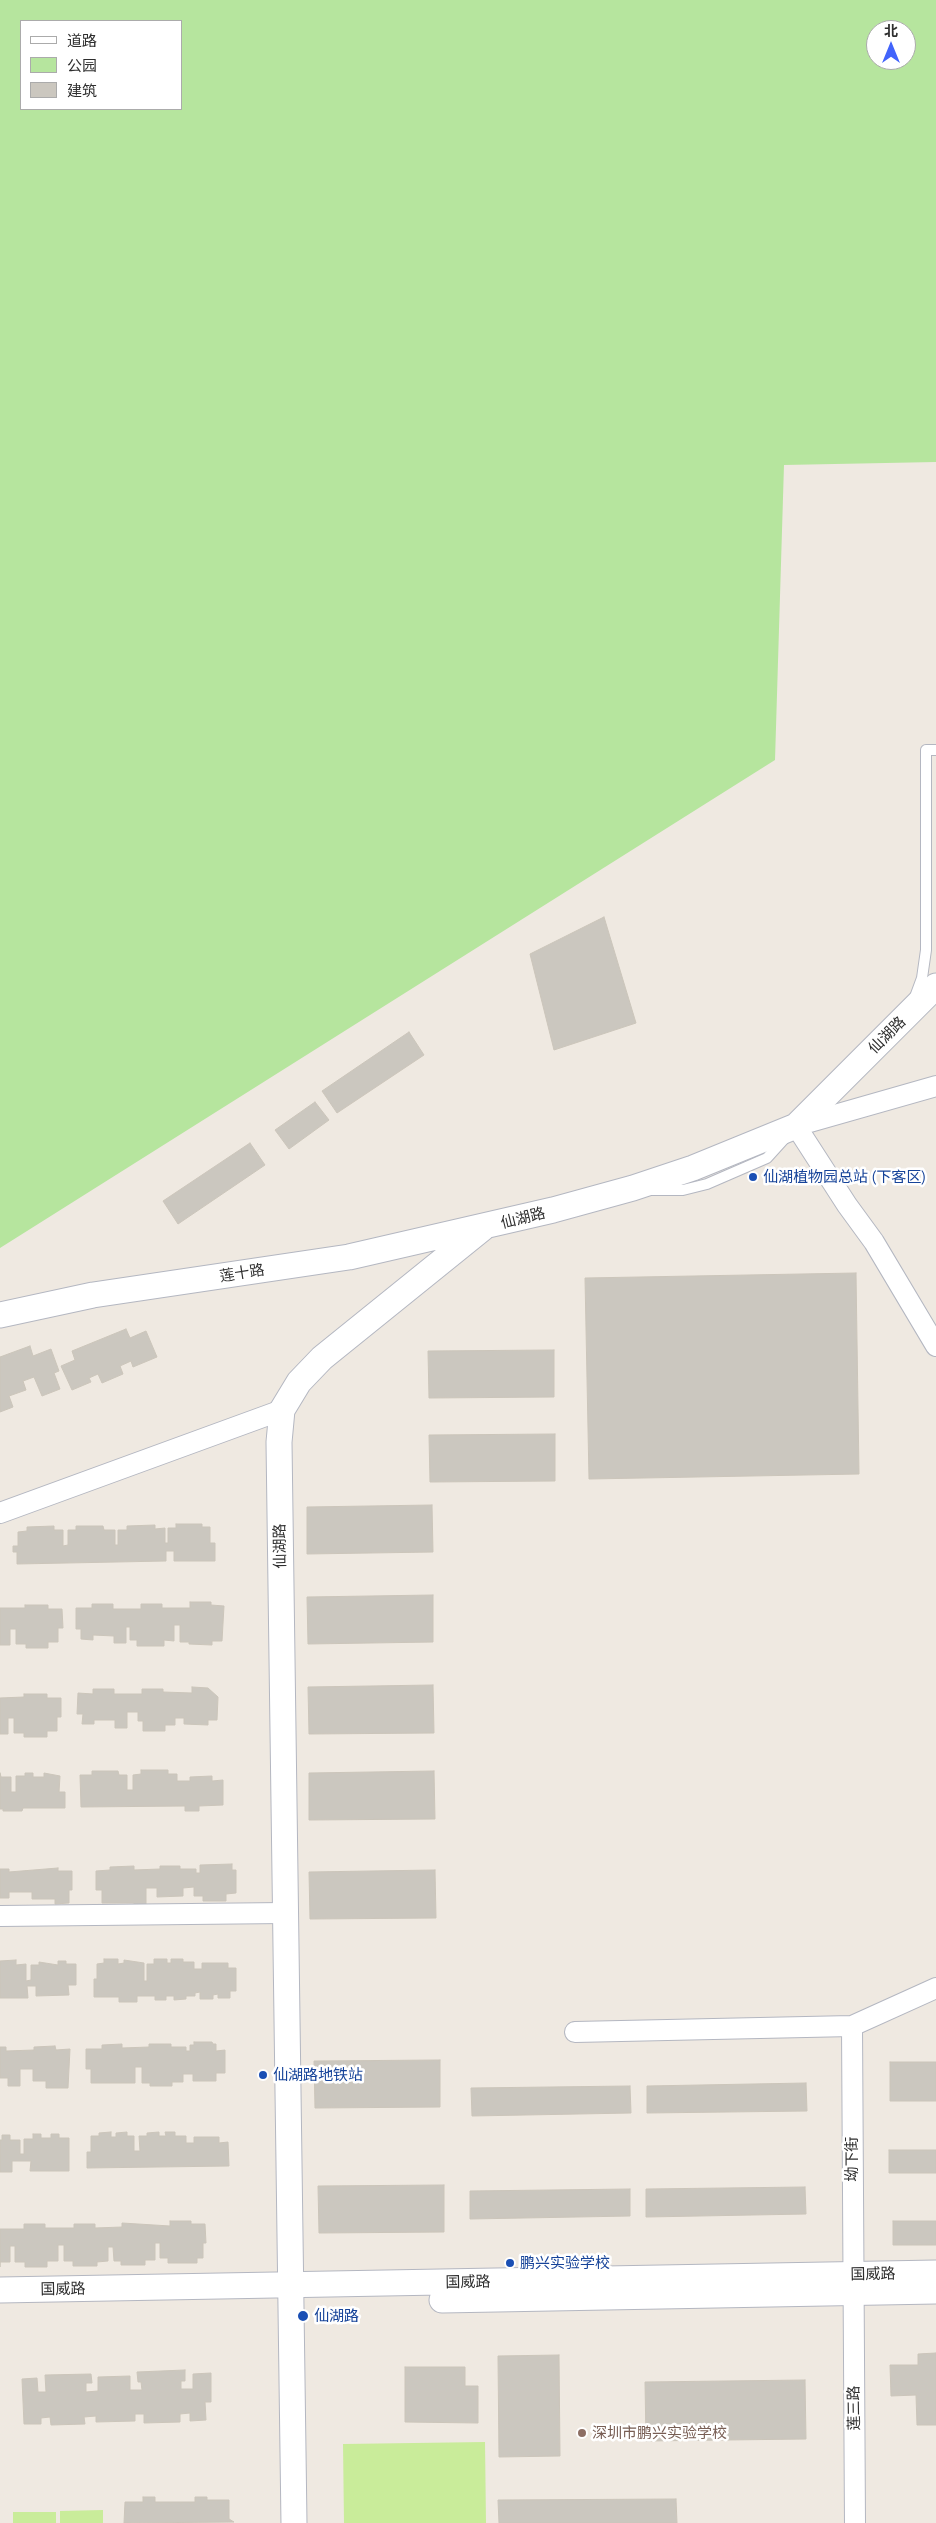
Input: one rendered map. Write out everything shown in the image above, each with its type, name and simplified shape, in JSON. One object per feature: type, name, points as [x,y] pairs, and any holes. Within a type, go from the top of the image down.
[{"type":"street","name":"仙湖路","points":[[796,1126],[936,986]]},
{"type":"street","name":"仙湖路","points":[[294,2523],[295,2296],[285,1913],[279,1442],[282,1410],[299,1382],[322,1358],[483,1228],[633,1188],[693,1168],[796,1126],[936,1086]]},
{"type":"street","points":[[796,1126],[874,1242],[936,1346]]},
{"type":"street","name":"莲十路","points":[[0,1315],[93,1295],[349,1257],[483,1228]]},
{"type":"street","points":[[0,1513],[282,1410]]},
{"type":"street","points":[[0,1916],[285,1913]]},
{"type":"street","points":[[575,2032],[852,2026],[936,1988]]},
{"type":"street","name":"坳下街","points":[[852,2026],[852,2284]]},
{"type":"street","name":"国威路","points":[[852,2284],[936,2273]]},
{"type":"street","name":"国威路","points":[[0,2307],[295,2296],[852,2284],[936,2291]]},
{"type":"street","name":"莲三路","points":[[852,2284],[855,2523]]},
{"type":"street","name":"国威路","points":[[0,2290],[295,2296]]},
{"type":"street","name":"仙湖路","points":[[295,2296],[308,2523]]},
{"type":"lane","points":[[908,1014],[922,978],[926,950],[926,750],[936,750]]},
{"type":"green space","points":[[0,0],[936,0],[936,462],[784,465],[775,760],[0,1248]]},
{"type":"green space","points":[[485,2442],[486,2523],[344,2523],[343,2444]]},
{"type":"green space","points":[[103,2510],[103,2523],[60,2523],[60,2511]]},
{"type":"green space","points":[[13,2512],[56,2512],[56,2523],[13,2523]]},
{"type":"building","points":[[604,917],[636,1023],[554,1050],[530,954]]},
{"type":"building","points":[[409,1032],[424,1055],[337,1113],[322,1091]]},
{"type":"building","points":[[315,1102],[329,1120],[289,1149],[275,1130]]},
{"type":"building","points":[[250,1143],[265,1165],[178,1224],[163,1201]]},
{"type":"building","points":[[856,1273],[859,1474],[589,1479],[585,1278]]},
{"type":"building","points":[[126,1329],[130,1338],[146,1331],[157,1357],[133,1367],[131,1361],[120,1366],[123,1374],[102,1383],[98,1374],[89,1378],[91,1382],[72,1390],[61,1366],[75,1360],[72,1351]]},
{"type":"building","points":[[30,1346],[33,1356],[51,1349],[59,1371],[54,1373],[60,1389],[42,1396],[34,1377],[23,1381],[26,1390],[9,1396],[13,1407],[0,1412],[0,1357]]},
{"type":"building","points":[[554,1350],[554,1397],[429,1398],[428,1351]]},
{"type":"building","points":[[555,1434],[555,1481],[430,1482],[429,1435]]},
{"type":"building","points":[[432,1505],[433,1552],[307,1554],[307,1507]]},
{"type":"building","points":[[176,1524],[202,1524],[202,1527],[210,1527],[210,1543],[215,1543],[215,1561],[174,1561],[174,1551],[166,1551],[166,1561],[17,1564],[17,1552],[13,1552],[13,1546],[18,1546],[18,1532],[27,1531],[27,1527],[54,1526],[54,1530],[63,1530],[63,1546],[68,1545],[68,1530],[76,1530],[76,1526],[103,1526],[104,1530],[115,1530],[115,1545],[118,1545],[118,1530],[127,1530],[127,1526],[155,1525],[155,1529],[165,1528],[165,1543],[168,1543],[168,1528],[176,1528]]},
{"type":"building","points":[[433,1595],[433,1642],[308,1644],[307,1597]]},
{"type":"building","points":[[190,1602],[211,1602],[211,1605],[224,1606],[222,1641],[212,1641],[212,1645],[180,1642],[180,1625],[174,1625],[174,1641],[164,1640],[164,1646],[137,1646],[137,1640],[130,1640],[130,1627],[126,1627],[126,1643],[114,1643],[114,1636],[93,1635],[93,1640],[81,1639],[81,1629],[76,1629],[76,1608],[92,1608],[92,1604],[113,1604],[113,1609],[141,1609],[141,1604],[162,1604],[162,1608],[190,1608]]},
{"type":"building","points":[[25,1605],[48,1605],[48,1609],[62,1609],[63,1628],[58,1628],[58,1642],[48,1642],[48,1648],[26,1648],[26,1644],[16,1644],[16,1629],[10,1629],[10,1645],[0,1645],[0,1608],[25,1608]]},
{"type":"building","points":[[433,1685],[434,1733],[309,1734],[308,1687]]},
{"type":"building","points":[[192,1687],[208,1688],[218,1697],[217,1720],[208,1720],[208,1725],[184,1724],[184,1718],[175,1718],[175,1725],[165,1725],[165,1731],[143,1731],[143,1721],[138,1721],[138,1712],[127,1712],[127,1728],[115,1728],[115,1720],[94,1720],[94,1724],[82,1724],[83,1714],[77,1714],[78,1693],[93,1694],[93,1689],[114,1689],[114,1694],[142,1694],[142,1689],[163,1689],[163,1692],[192,1693]]},
{"type":"building","points":[[24,1694],[47,1694],[47,1698],[61,1698],[61,1717],[57,1717],[57,1731],[47,1731],[47,1737],[24,1737],[24,1733],[14,1733],[14,1718],[8,1718],[8,1734],[0,1734],[0,1698],[24,1697]]},
{"type":"building","points":[[141,1770],[168,1770],[168,1774],[177,1774],[177,1781],[190,1781],[190,1777],[212,1776],[212,1781],[223,1780],[223,1805],[199,1806],[199,1811],[185,1811],[185,1806],[81,1807],[80,1775],[92,1775],[92,1771],[118,1771],[119,1775],[127,1775],[127,1790],[133,1790],[133,1775],[141,1774]]},
{"type":"building","points":[[434,1771],[435,1819],[309,1820],[309,1773]]},
{"type":"building","points":[[0,1773],[1,1777],[11,1777],[11,1792],[16,1792],[16,1776],[25,1776],[25,1773],[33,1773],[33,1777],[44,1777],[44,1773],[60,1776],[59,1792],[65,1792],[65,1808],[23,1808],[22,1811],[3,1811],[3,1809],[0,1809]]},
{"type":"building","points":[[232,1864],[232,1870],[236,1870],[236,1893],[226,1894],[226,1901],[203,1901],[203,1896],[194,1896],[194,1887],[183,1888],[183,1896],[157,1897],[157,1888],[146,1888],[146,1905],[134,1906],[134,1903],[102,1903],[102,1890],[96,1890],[96,1871],[110,1870],[110,1867],[134,1866],[134,1870],[160,1869],[160,1866],[180,1866],[180,1869],[196,1869],[196,1873],[200,1873],[200,1865]]},
{"type":"building","points":[[58,1868],[58,1871],[72,1871],[72,1890],[69,1890],[69,1903],[55,1904],[55,1899],[32,1899],[32,1892],[9,1892],[9,1898],[0,1898],[0,1869],[9,1869],[9,1872]]},
{"type":"building","points":[[435,1870],[436,1918],[310,1919],[309,1872]]},
{"type":"building","points":[[104,1959],[118,1959],[118,1964],[124,1963],[124,1960],[144,1963],[144,1981],[147,1981],[147,1964],[154,1964],[154,1959],[167,1959],[167,1963],[171,1963],[171,1959],[183,1959],[183,1962],[194,1962],[194,1969],[202,1969],[202,1963],[228,1963],[228,1968],[236,1968],[236,1991],[230,1991],[230,1998],[218,1998],[218,1994],[213,1995],[213,1999],[200,1999],[200,1992],[195,1993],[195,1996],[186,1996],[186,1999],[174,2000],[174,1996],[166,1996],[166,2000],[155,2000],[155,1996],[137,1996],[137,2002],[119,2002],[119,1997],[94,1997],[94,1979],[97,1979],[97,1964],[104,1963]]},
{"type":"building","points":[[16,1960],[16,1965],[26,1964],[26,1981],[31,1980],[31,1965],[39,1965],[39,1962],[58,1965],[58,1961],[66,1961],[66,1964],[76,1964],[76,1985],[68,1985],[69,1995],[36,1996],[36,1986],[27,1986],[28,1998],[0,1998],[0,1961]]},
{"type":"building","points":[[194,2042],[212,2042],[216,2044],[216,2051],[225,2050],[225,2073],[216,2073],[216,2081],[193,2081],[193,2074],[183,2074],[183,2082],[172,2082],[172,2086],[150,2086],[150,2083],[142,2083],[142,2067],[135,2067],[135,2083],[91,2083],[91,2069],[86,2069],[86,2049],[102,2049],[102,2045],[122,2044],[122,2048],[149,2047],[149,2044],[171,2044],[171,2047],[186,2047],[186,2051],[190,2051],[190,2045],[194,2045]]},
{"type":"building","points":[[55,2046],[56,2050],[70,2049],[68,2088],[46,2088],[46,2081],[33,2081],[33,2069],[20,2069],[20,2086],[8,2086],[8,2078],[0,2078],[0,2047],[6,2047],[6,2051],[34,2050],[34,2047]]},
{"type":"building","points":[[440,2060],[440,2107],[315,2108],[314,2061]]},
{"type":"building","points":[[890,2062],[936,2062],[936,2101],[890,2101]]},
{"type":"building","points":[[806,2083],[807,2111],[647,2113],[647,2086]]},
{"type":"building","points":[[630,2086],[631,2113],[472,2116],[471,2088]]},
{"type":"building","points":[[111,2132],[111,2137],[116,2137],[116,2133],[127,2132],[127,2136],[134,2136],[134,2151],[140,2151],[139,2136],[147,2136],[147,2133],[159,2132],[159,2136],[166,2136],[165,2132],[175,2132],[175,2136],[186,2136],[186,2143],[194,2143],[194,2137],[219,2137],[219,2143],[228,2142],[229,2166],[87,2168],[87,2152],[91,2152],[91,2136],[99,2136],[99,2133]]},
{"type":"building","points":[[33,2134],[41,2134],[41,2138],[51,2138],[51,2134],[59,2134],[59,2138],[69,2138],[69,2171],[30,2171],[31,2161],[12,2161],[12,2172],[0,2172],[0,2140],[2,2140],[2,2135],[10,2135],[10,2140],[20,2140],[20,2154],[24,2154],[24,2139],[33,2139]]},
{"type":"building","points":[[889,2150],[936,2150],[936,2173],[889,2173]]},
{"type":"building","points":[[444,2185],[444,2232],[319,2233],[318,2186]]},
{"type":"building","points":[[805,2187],[806,2214],[646,2217],[646,2189]]},
{"type":"building","points":[[630,2189],[630,2216],[470,2219],[470,2191]]},
{"type":"building","points":[[170,2221],[191,2221],[191,2224],[205,2224],[206,2243],[203,2243],[203,2258],[197,2258],[197,2263],[168,2263],[168,2258],[160,2258],[160,2243],[155,2243],[155,2260],[145,2260],[145,2265],[121,2265],[121,2261],[114,2261],[113,2247],[108,2247],[108,2261],[97,2262],[97,2266],[73,2266],[73,2261],[64,2261],[64,2245],[58,2245],[58,2261],[47,2261],[47,2267],[25,2267],[25,2262],[15,2262],[15,2246],[10,2246],[10,2262],[0,2262],[0,2229],[24,2229],[24,2224],[45,2224],[45,2228],[74,2228],[74,2224],[95,2224],[95,2228],[122,2227],[122,2223],[170,2226]]},
{"type":"building","points":[[893,2221],[936,2221],[936,2245],[893,2245]]},
{"type":"building","points":[[936,2353],[936,2425],[917,2425],[916,2395],[891,2396],[890,2365],[918,2365],[918,2354]]},
{"type":"building","points":[[559,2355],[560,2456],[499,2457],[498,2356]]},
{"type":"building","points":[[405,2367],[465,2367],[465,2386],[478,2386],[478,2423],[405,2422]]},
{"type":"building","points":[[185,2370],[185,2381],[181,2381],[181,2389],[193,2389],[193,2374],[211,2373],[211,2402],[205,2402],[206,2420],[190,2421],[190,2413],[180,2414],[180,2422],[144,2423],[144,2414],[135,2414],[135,2421],[96,2422],[96,2416],[84,2417],[85,2424],[51,2425],[50,2417],[41,2418],[41,2424],[24,2424],[22,2379],[37,2378],[38,2392],[46,2392],[45,2375],[91,2374],[92,2383],[86,2383],[86,2392],[98,2391],[98,2377],[130,2376],[130,2390],[142,2390],[141,2382],[138,2382],[137,2372]]},
{"type":"building","points":[[805,2380],[806,2439],[646,2441],[645,2382]]},
{"type":"building","points":[[143,2497],[155,2497],[155,2502],[195,2502],[195,2497],[207,2497],[207,2500],[229,2500],[229,2519],[234,2522],[124,2523],[125,2502],[143,2502]]},
{"type":"building","points":[[676,2499],[677,2523],[499,2523],[498,2500]]},
{"type":"place","name":"仙湖植物园总站 (下客区)","points":[[753,1177]]},
{"type":"place","name":"仙湖路地铁站","points":[[263,2075]]},
{"type":"place","name":"鹏兴实验学校","points":[[510,2263]]},
{"type":"place","name":"仙湖路","points":[[303,2316]]},
{"type":"place","name":"深圳市鹏兴实验学校","points":[[582,2433]]}]
